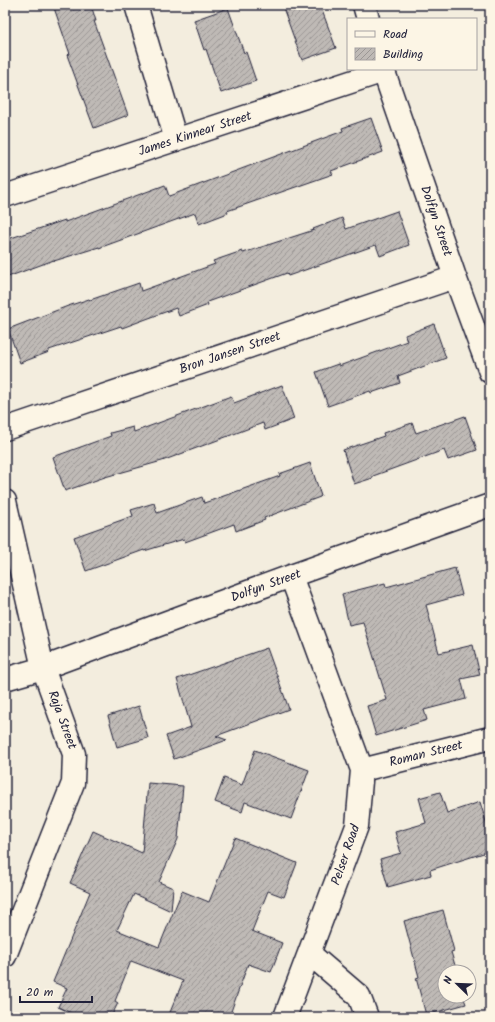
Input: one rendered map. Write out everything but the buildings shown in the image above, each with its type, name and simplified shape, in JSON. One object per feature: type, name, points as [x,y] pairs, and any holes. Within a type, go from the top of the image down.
[{"type":"street","points":[[136,5],[176,140]]},
{"type":"street","points":[[364,5],[368,18]]},
{"type":"street","name":"James Kinnear Street","points":[[5,196],[384,70]]},
{"type":"street","name":"Dolfyn Street","points":[[384,70],[455,277],[490,372]]},
{"type":"street","name":"Bron Jansen Street","points":[[5,429],[455,277]]},
{"type":"street","name":"Raja Street","points":[[5,501],[43,668],[74,754],[73,783],[5,956]]},
{"type":"street","name":"Dolfyn Street","points":[[5,679],[43,668],[291,576],[490,505]]},
{"type":"street","name":"Pelser Road","points":[[285,1017],[358,826],[362,770],[291,576]]},
{"type":"street","name":"Roman Street","points":[[362,770],[490,738]]},
{"type":"street","points":[[310,954],[359,996],[367,1017]]}]
